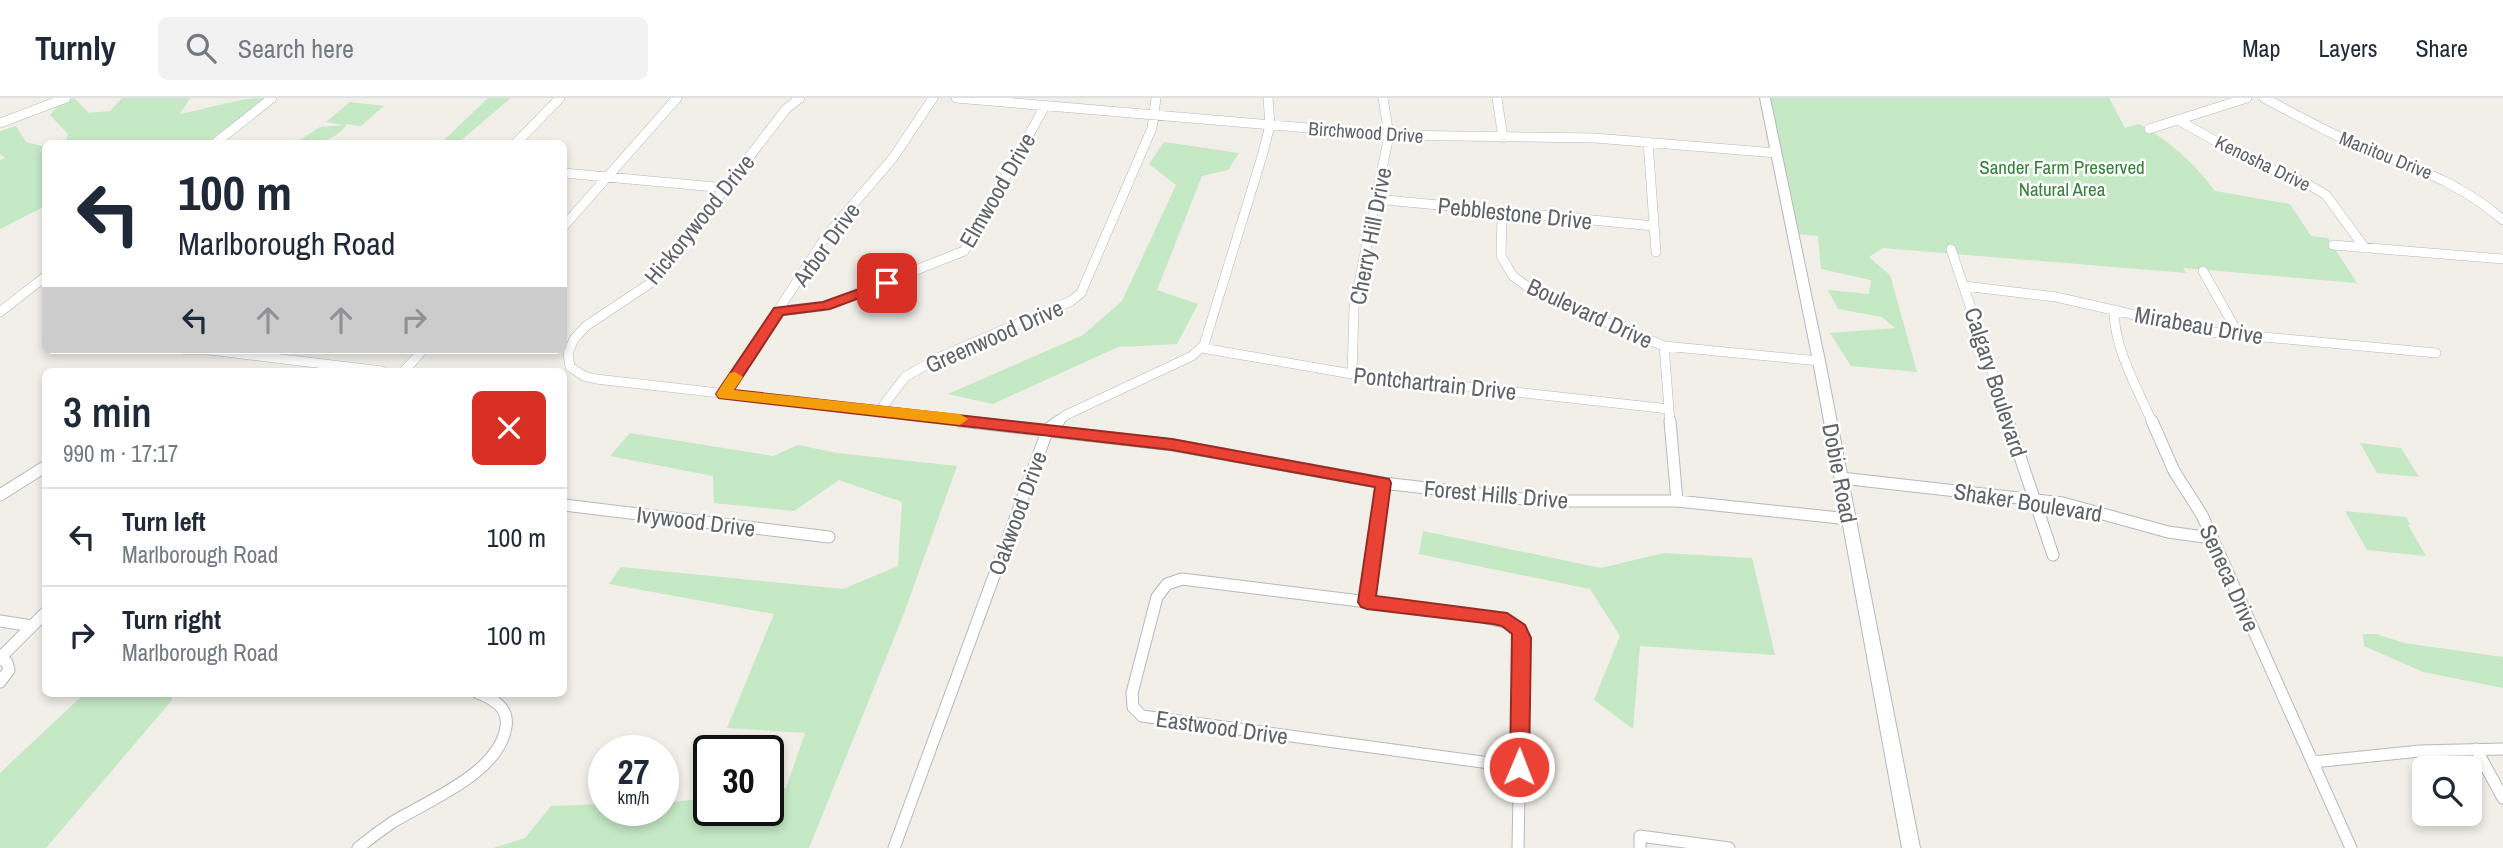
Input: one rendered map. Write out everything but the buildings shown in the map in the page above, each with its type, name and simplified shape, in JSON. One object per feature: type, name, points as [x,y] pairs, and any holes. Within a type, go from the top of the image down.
[{"type":"street","points":[[0,123],[66,98]]},
{"type":"street","points":[[219,140],[272,98]]},
{"type":"street","points":[[519,140],[560,98]]},
{"type":"street","points":[[567,223],[677,98]]},
{"type":"street","name":"Hickorywood Drive","points":[[569,362],[569,345],[580,331],[655,280],[786,109],[800,98]]},
{"type":"street","name":"Arbor Drive","points":[[724,394],[827,235],[893,158],[933,98]]},
{"type":"street","name":"Birchwood Drive","points":[[956,98],[1389,135],[1595,138],[1776,153]]},
{"type":"street","name":"Greenwood Drive","points":[[880,410],[905,377],[938,358],[1071,301],[1081,293],[1156,115],[1156,98]]},
{"type":"street","points":[[1202,348],[1270,125],[1268,98]]},
{"type":"street","name":"Cherry Hill Drive","points":[[1352,374],[1354,308],[1389,135],[1383,98]]},
{"type":"street","points":[[1497,98],[1503,138]]},
{"type":"street","name":"Dobie Road","points":[[1765,98],[1819,361],[1911,848]]},
{"type":"street","points":[[2149,129],[2248,98]]},
{"type":"street","name":"Manitou Drive","points":[[2264,98],[2352,142],[2458,185],[2484,202],[2503,220]]},
{"type":"street","name":"Elmwood Drive","points":[[779,311],[825,306],[964,251],[1045,106]]},
{"type":"street","name":"Kenosha Drive","points":[[2178,120],[2253,162],[2299,180],[2326,195],[2365,248]]},
{"type":"street","points":[[1648,142],[1656,252]]},
{"type":"street","points":[[567,173],[726,188]]},
{"type":"street","name":"Pebblestone Drive","points":[[1376,199],[1654,226]]},
{"type":"street","name":"Boulevard Drive","points":[[1502,212],[1501,256],[1513,276],[1537,294],[1664,346],[1819,361]]},
{"type":"street","points":[[2333,245],[2503,259]]},
{"type":"street","name":"Calgary Boulevard","points":[[1951,249],[2053,555]]},
{"type":"street","points":[[2203,271],[2239,335]]},
{"type":"street","points":[[0,312],[42,279]]},
{"type":"street","name":"Mirabeau Drive","points":[[1964,286],[2038,294],[2196,330],[2436,353]]},
{"type":"street","name":"Seneca Drive","points":[[2114,310],[2115,328],[2124,358],[2174,471],[2202,515],[2351,848]]},
{"type":"street","points":[[1664,346],[1677,501]]},
{"type":"street","name":"Pontchartrain Drive","points":[[1202,348],[1352,374],[1669,409]]},
{"type":"street","name":"Oakwood Drive","points":[[894,848],[1048,429],[1066,415],[1184,360],[1202,348]]},
{"type":"street","points":[[235,354],[354,368]]},
{"type":"street","points":[[271,359],[276,354]]},
{"type":"street","points":[[407,368],[419,354]]},
{"type":"street","name":"Forest Hills Drive","points":[[569,362],[575,371],[596,379],[1172,444],[1383,483],[1542,501],[1677,501],[1849,519]]},
{"type":"street","points":[[0,495],[27,475],[42,468]]},
{"type":"street","name":"Shaker Boulevard","points":[[1841,478],[2034,499],[2095,510],[2168,532],[2212,538]]},
{"type":"street","points":[[1383,483],[1367,602],[1507,620],[1522,638],[1518,848]]},
{"type":"street","name":"Ivywood Drive","points":[[567,505],[829,537]]},
{"type":"street","name":"Eastwood Drive","points":[[1367,602],[1182,579],[1172,581],[1162,588],[1157,597],[1132,693],[1133,707],[1142,716],[1151,719],[1519,767]]},
{"type":"street","points":[[0,682],[9,670],[7,663],[0,659],[42,616]]},
{"type":"street","points":[[0,621],[32,626]]},
{"type":"street","points":[[358,848],[390,823],[460,783],[483,767],[495,753],[506,733],[507,718],[498,702],[487,697]]},
{"type":"street","points":[[2476,749],[2503,798]]},
{"type":"street","points":[[2313,762],[2420,751],[2503,749]]},
{"type":"street","points":[[1640,842],[1729,848]]},
{"type":"green space","points":[[74,98],[89,113],[110,111],[122,98],[190,98],[180,114],[233,102],[266,98],[210,140],[66,140],[68,134],[50,115],[60,103]]},
{"type":"green space","points":[[488,98],[511,98],[462,140],[444,140]]},
{"type":"green space","name":"Sander Farm Preserved Natural Area","points":[[1770,98],[2109,98],[2125,128],[2139,124],[2171,145],[2199,171],[2215,191],[2290,204],[2311,236],[2328,238],[2357,283],[2183,268],[2186,273],[1883,248],[1869,257],[1890,275],[1917,372],[1851,366],[1830,333],[1895,328],[1882,317],[1838,309],[1828,290],[1869,294],[1871,280],[1821,269],[1818,236],[1797,234]]},
{"type":"green space","points":[[350,102],[384,106],[361,126],[347,124],[337,134],[324,140],[300,140],[320,127],[344,125],[326,122]]},
{"type":"green space","points":[[16,126],[26,142],[42,146],[42,208],[0,229],[0,160],[5,158],[0,154],[0,131]]},
{"type":"green space","points":[[1164,142],[1239,153],[1228,170],[1202,176],[1157,290],[1198,304],[1177,344],[1118,347],[993,404],[948,394],[1083,335],[1122,301],[1176,185],[1149,164]]},
{"type":"green space","points":[[630,433],[773,456],[798,445],[837,453],[957,466],[903,616],[809,848],[493,848],[525,838],[551,806],[588,805],[588,826],[679,826],[679,801],[693,800],[693,826],[784,826],[784,788],[805,733],[727,728],[774,614],[609,584],[621,567],[843,589],[898,566],[902,502],[839,480],[794,511],[714,503],[713,476],[610,456]]},
{"type":"green space","points":[[2360,443],[2401,448],[2419,477],[2377,473]]},
{"type":"green space","points":[[2345,511],[2406,517],[2426,556],[2367,550]]},
{"type":"green space","points":[[1423,531],[1601,568],[1664,553],[1752,558],[1775,655],[1640,646],[1633,729],[1594,700],[1620,636],[1590,589],[1419,554]]},
{"type":"green space","points":[[2363,634],[2376,634],[2404,643],[2503,657],[2503,688],[2423,672],[2364,646]]},
{"type":"green space","points":[[81,697],[172,697],[46,848],[0,848],[0,773]]},
{"type":"slow traffic","points":[[735,377],[724,394],[960,419]]},
{"type":"route","points":[[887,283],[825,306],[779,311],[724,394],[1172,444],[1383,483],[1367,602],[1507,620],[1513,624],[1522,638],[1519,767]]}]
